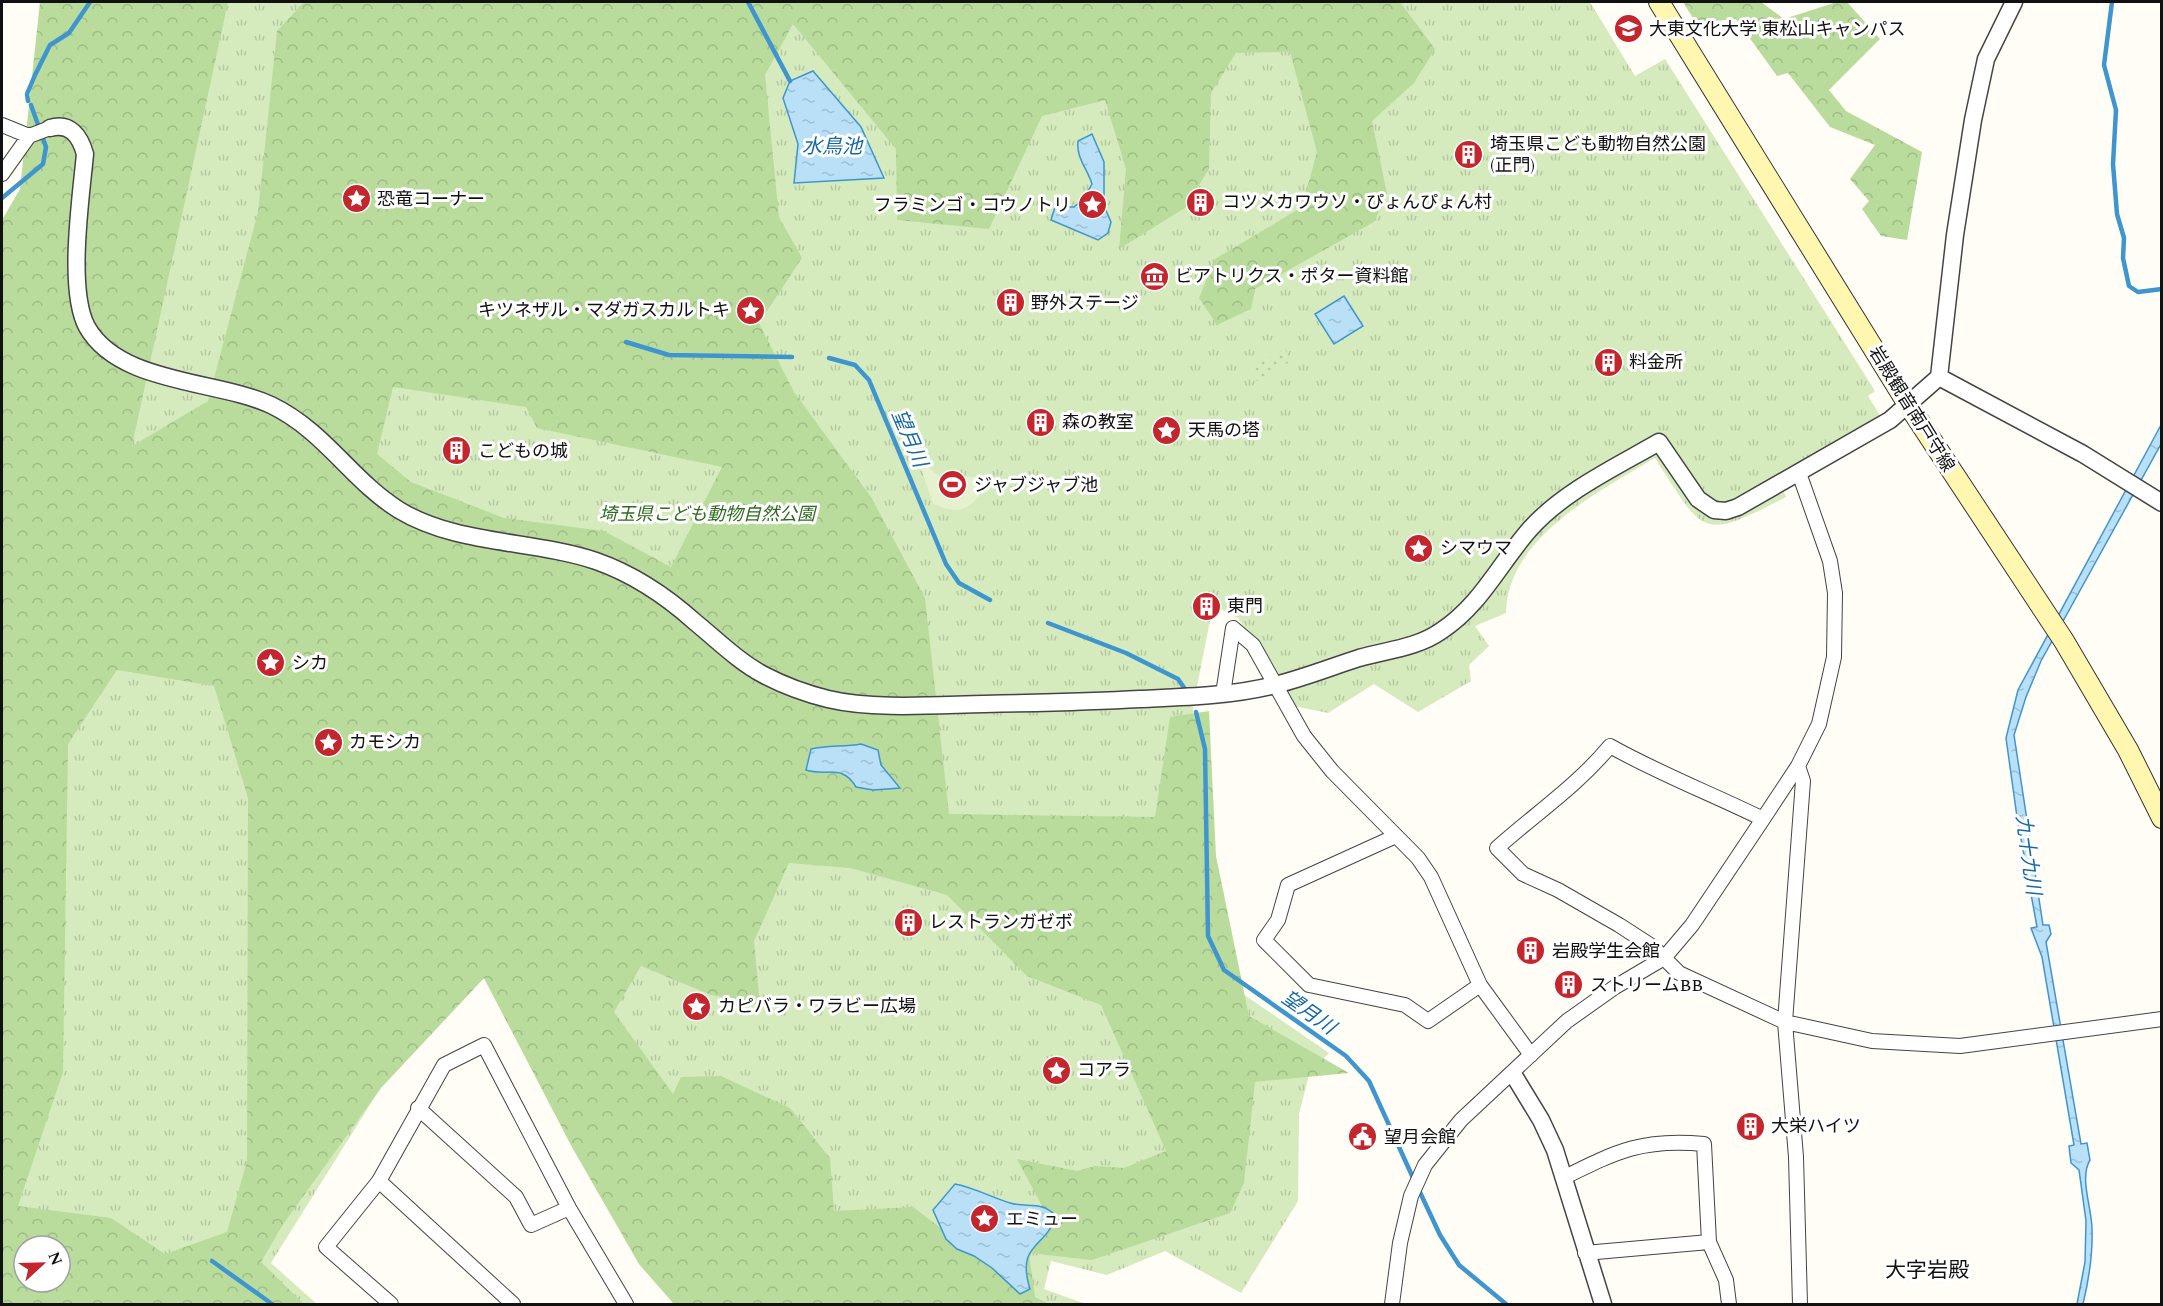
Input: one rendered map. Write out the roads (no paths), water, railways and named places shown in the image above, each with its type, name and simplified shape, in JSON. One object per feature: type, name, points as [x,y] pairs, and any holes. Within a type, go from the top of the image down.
[{"type":"main road","name":"岩殿観音南戸守線","points":[[1659,2],[1909,406],[2064,641],[2127,750],[2162,818]]},
{"type":"street","points":[[2,174],[38,133],[59,125],[73,130],[82,143],[85,154],[76,286],[85,324],[116,357],[140,369],[239,394],[272,406],[317,434],[362,480],[400,511],[441,527],[604,565],[644,583],[690,617],[729,651],[765,675],[830,699],[896,705],[1097,702],[1223,694],[1275,685],[1365,656],[1422,643],[1466,612],[1532,526],[1582,488],[1659,442],[1698,499],[1714,510],[1726,511],[1738,507],[1798,473],[1890,420],[1909,406],[1939,377],[1955,235],[1973,120],[1986,59],[2014,2]]},
{"type":"street","points":[[2,125],[38,133]]},
{"type":"street","points":[[1939,377],[2083,454],[2162,503]]},
{"type":"street","points":[[1392,1305],[1400,1243],[1411,1196],[1425,1165],[1461,1120],[1513,1074],[1567,1021],[1615,987],[1664,958],[1692,925],[1763,819],[1798,766],[1819,724],[1834,657],[1837,626],[1835,593],[1830,561],[1798,473]]},
{"type":"street","points":[[1223,694],[1233,628],[1253,645],[1311,744],[1332,771],[1418,858],[1431,877],[1480,985],[1531,1055]]},
{"type":"street","points":[[1763,819],[1702,789],[1655,771],[1610,746],[1591,770],[1539,810],[1497,848],[1523,874],[1590,907],[1653,947],[1679,973],[1785,1022],[1872,1041],[1960,1046],[2162,1019]]},
{"type":"street","points":[[1798,766],[1803,781],[1785,1022],[1796,1157],[1800,1305]]},
{"type":"street","points":[[1396,836],[1288,885],[1278,920],[1264,940],[1308,985],[1405,1005],[1428,1021],[1480,985]]},
{"type":"street","points":[[391,1305],[326,1247],[379,1181],[444,1065],[484,1045],[569,1208],[626,1305]]},
{"type":"street","points":[[1513,1074],[1541,1120],[1564,1177],[1585,1253],[1603,1305]]},
{"type":"street","points":[[418,1108],[516,1197],[531,1225],[569,1208]]},
{"type":"street","points":[[1564,1177],[1633,1147],[1673,1141],[1704,1144],[1708,1242],[1726,1280],[1730,1305]]},
{"type":"street","points":[[379,1181],[513,1305]]},
{"type":"street","points":[[1585,1253],[1708,1242]]},
{"type":"water","name":"水鳥池","points":[[813,71],[861,127],[884,178],[794,183],[798,144],[783,98],[790,81]]},
{"type":"water","points":[[1092,134],[1104,162],[1104,206],[1111,222],[1108,233],[1098,240],[1051,220],[1055,207],[1074,207],[1084,198],[1092,184],[1080,158],[1078,141]]},
{"type":"water","points":[[1344,296],[1363,326],[1334,344],[1315,314]]},
{"type":"water","name":"九十九川","points":[[2161,425],[2161,444],[2041,661],[2014,735],[2043,925],[2049,925],[2051,934],[2046,942],[2081,1144],[2087,1143],[2090,1160],[2087,1167],[2086,1184],[2091,1221],[2091,1258],[2083,1304],[2077,1304],[2085,1262],[2086,1221],[2079,1170],[2071,1163],[2069,1146],[2074,1145],[2042,957],[2031,928],[2037,927],[2017,817],[2006,738],[2018,690]]},
{"type":"water","points":[[861,744],[878,750],[881,765],[900,788],[873,790],[856,787],[851,780],[840,773],[806,770],[811,749]]},
{"type":"water","points":[[955,1184],[1010,1203],[1040,1206],[1055,1215],[1052,1226],[1030,1253],[1027,1273],[1030,1289],[1020,1294],[992,1268],[974,1256],[957,1249],[946,1239],[933,1210]]},
{"type":"waterway","points":[[28,101],[27,94],[50,45],[69,33],[90,2]]},
{"type":"waterway","points":[[748,2],[790,81]]},
{"type":"waterway","points":[[2112,2],[2104,65],[2116,110],[2113,164],[2117,214],[2124,238],[2123,258],[2129,286],[2138,292],[2162,289]]},
{"type":"waterway","points":[[2,198],[43,164],[46,147],[31,105]]},
{"type":"waterway","name":"望月川","points":[[626,342],[669,355],[792,357]]},
{"type":"waterway","name":"望月川","points":[[829,358],[855,365],[869,380],[946,564],[959,583],[990,600]]},
{"type":"waterway","name":"望月川","points":[[1048,623],[1126,653],[1178,679],[1187,692]]},
{"type":"waterway","name":"望月川","points":[[1196,712],[1205,749],[1208,936],[1224,970],[1346,1056],[1369,1081],[1414,1180]]},
{"type":"waterway","name":"望月川","points":[[1418,1188],[1440,1235],[1459,1265],[1506,1304]]},
{"type":"waterway","points":[[212,1261],[272,1304]]},
{"type":"place","name":"大東文化大学 東松山キャンパス","points":[[1628,29]]},
{"type":"place","name":"埼玉県こども動物自然公園 (正門)","points":[[1469,154]]},
{"type":"place","name":"恐竜コーナー","points":[[356,199]]},
{"type":"place","name":"コツメカワウソ・ぴょんぴょん村","points":[[1201,202]]},
{"type":"place","name":"フラミンゴ・コウノトリ","points":[[1092,205]]},
{"type":"place","name":"ビアトリクス・ポター資料館","points":[[1154,276]]},
{"type":"place","name":"野外ステージ","points":[[1010,303]]},
{"type":"place","name":"キツネザル・マダガスカルトキ","points":[[751,310]]},
{"type":"place","name":"料金所","points":[[1608,362]]},
{"type":"place","name":"森の教室","points":[[1041,422]]},
{"type":"place","name":"天馬の塔","points":[[1167,430]]},
{"type":"place","name":"こどもの城","points":[[457,451]]},
{"type":"place","name":"ジャブジャブ池","points":[[953,485]]},
{"type":"place","name":"シマウマ","points":[[1419,548]]},
{"type":"place","name":"東門","points":[[1206,606]]},
{"type":"place","name":"シカ","points":[[271,663]]},
{"type":"place","name":"カモシカ","points":[[328,742]]},
{"type":"place","name":"レストランガゼボ","points":[[908,922]]},
{"type":"place","name":"岩殿学生会館","points":[[1531,951]]},
{"type":"place","name":"ストリームBB","points":[[1569,985]]},
{"type":"place","name":"カピバラ・ワラビー広場","points":[[697,1006]]},
{"type":"place","name":"コアラ","points":[[1056,1070]]},
{"type":"place","name":"大栄ハイツ","points":[[1750,1126]]},
{"type":"place","name":"望月会館","points":[[1363,1137]]},
{"type":"place","name":"エミュー","points":[[985,1219]]},
{"type":"district","name":"大字岩殿","points":[[1927,1270]]},
{"type":"park label","name":"埼玉県こども動物自然公園","points":[[707,514]]}]
